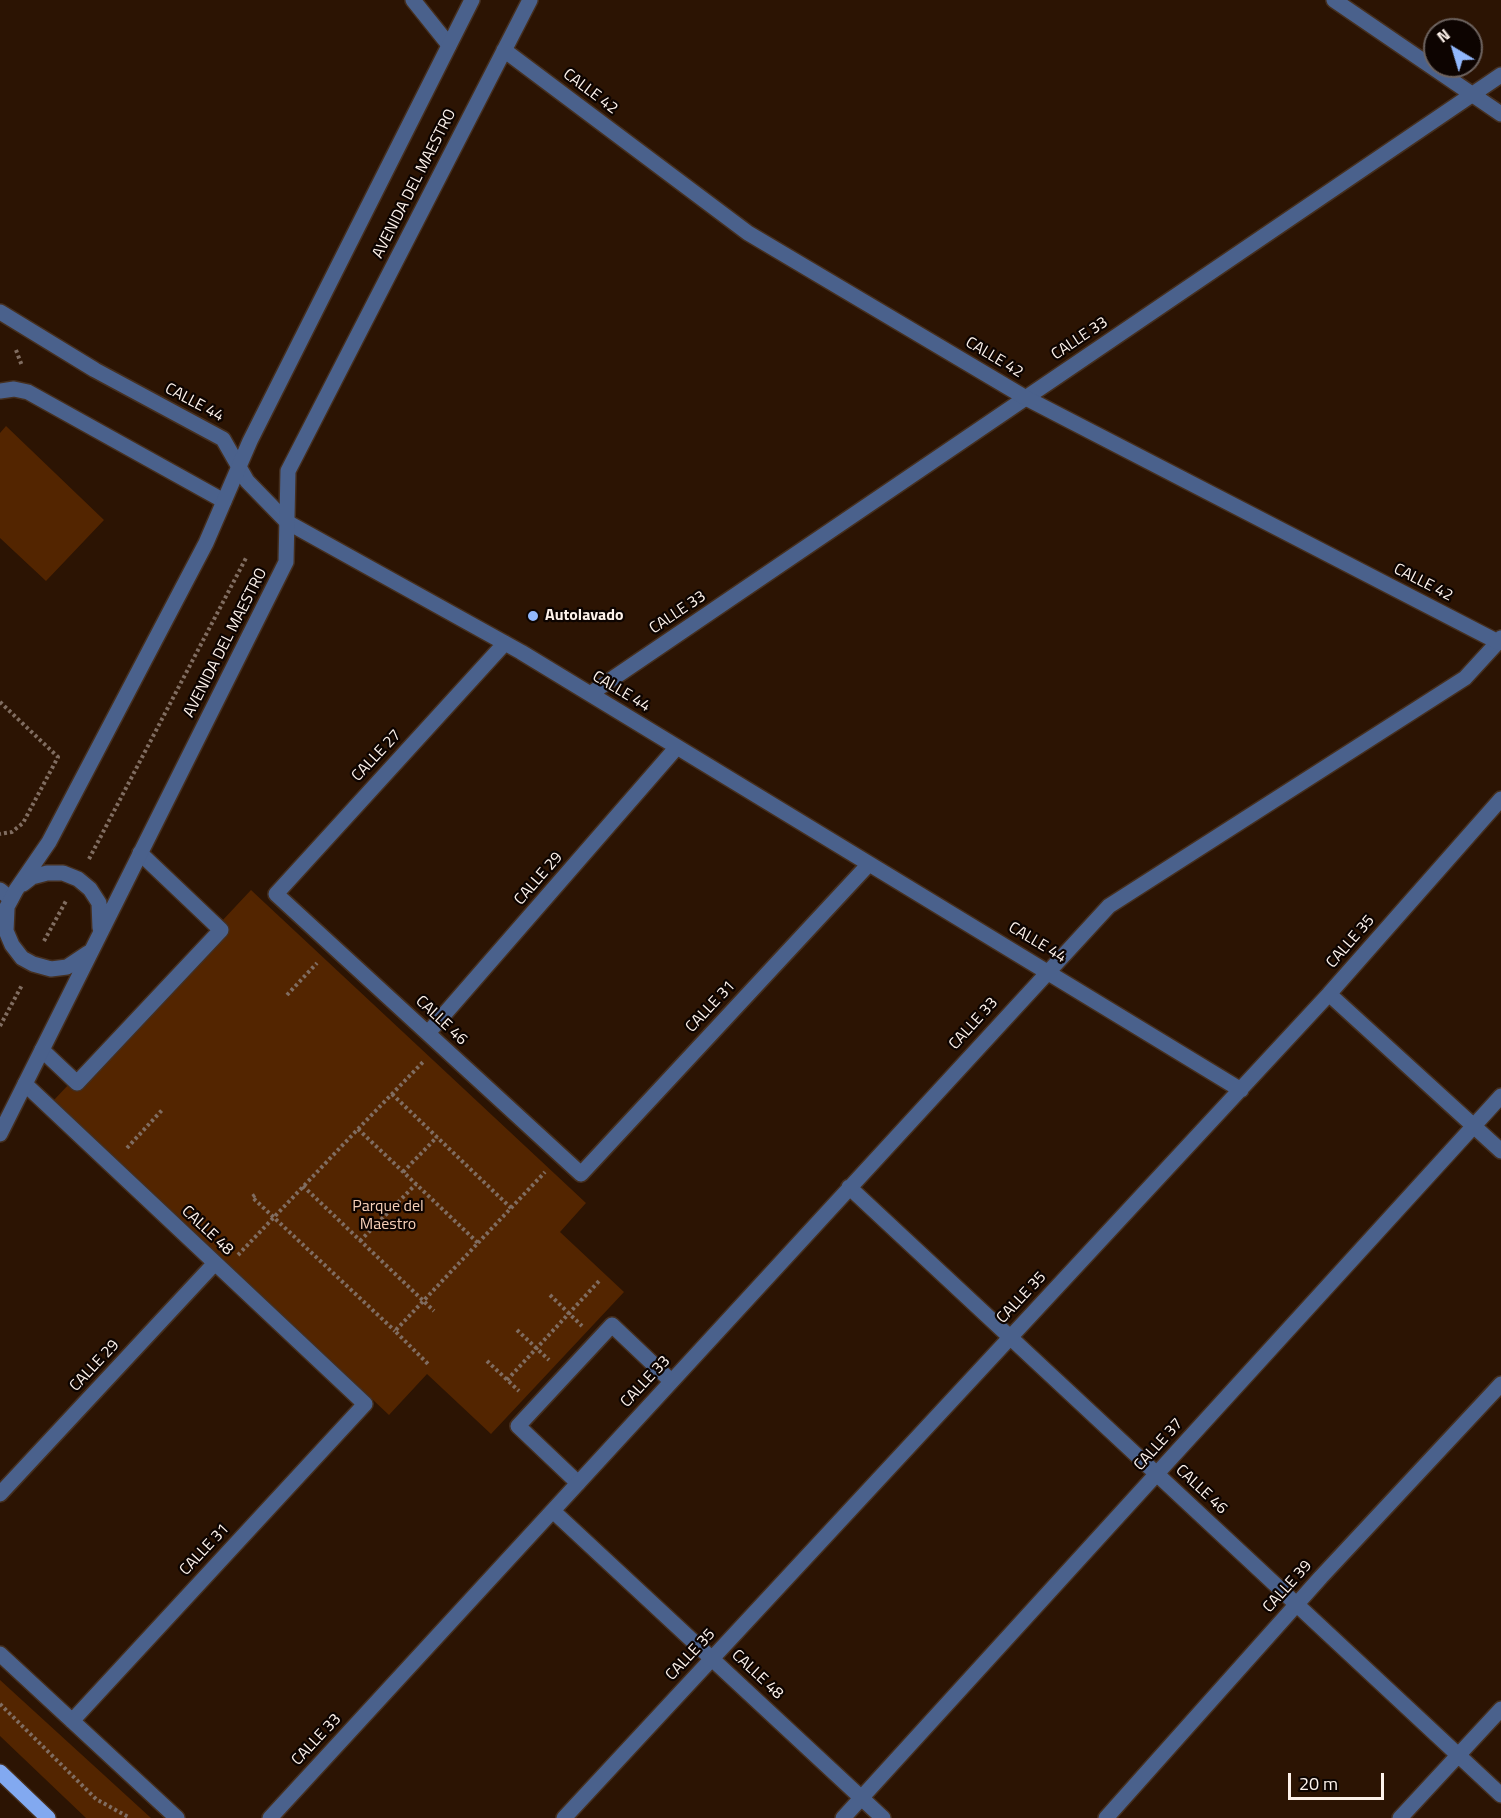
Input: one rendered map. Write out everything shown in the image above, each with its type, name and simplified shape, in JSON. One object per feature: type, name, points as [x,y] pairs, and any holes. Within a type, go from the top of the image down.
[{"type":"main road","points":[[0,1772],[48,1818]]},
{"type":"street","points":[[413,0],[449,45]]},
{"type":"street","name":"AVENIDA DEL MAESTRO","points":[[0,920],[5,895],[49,842],[206,543],[239,467],[472,0]]},
{"type":"street","name":"AVENIDA DEL MAESTRO","points":[[0,1134],[286,562],[288,471],[530,0]]},
{"type":"street","points":[[1334,0],[1501,114]]},
{"type":"street","name":"CALLE 42","points":[[504,50],[748,233],[1026,398],[1499,640]]},
{"type":"street","name":"CALLE 33","points":[[590,694],[1501,75]]},
{"type":"street","name":"CALLE 44","points":[[0,312],[95,370],[223,439],[247,481],[287,522],[505,643],[868,864],[1048,970],[1240,1090]]},
{"type":"street","points":[[0,391],[20,390],[224,501]]},
{"type":"street","points":[[1048,970],[1109,906],[1465,678],[1499,640]]},
{"type":"street","name":"CALLE 27","points":[[276,894],[505,643]]},
{"type":"street","name":"CALLE 29","points":[[428,1034],[677,747]]},
{"type":"street","name":"CALLE 35","points":[[564,1818],[1329,994],[1501,799]]},
{"type":"street","points":[[42,1050],[77,1083],[222,930],[140,854]]},
{"type":"street","name":"CALLE 31","points":[[581,1174],[868,864]]},
{"type":"street","points":[[92,948],[81,960],[67,967],[51,969],[22,958],[12,945],[6,931],[5,895],[32,877],[47,873],[63,873],[78,879],[90,889],[99,903],[102,918],[100,934]]},
{"type":"street","name":"CALLE 46","points":[[276,894],[581,1174]]},
{"type":"street","name":"CALLE 33","points":[[270,1818],[1048,970]]},
{"type":"street","points":[[1329,994],[1501,1151]]},
{"type":"street","name":"CALLE 48","points":[[25,1084],[365,1404]]},
{"type":"street","name":"CALLE 37","points":[[843,1818],[1501,1096]]},
{"type":"street","name":"CALLE 46","points":[[849,1187],[1501,1795]]},
{"type":"street","name":"CALLE 29","points":[[0,1494],[215,1263]]},
{"type":"street","points":[[578,1483],[518,1426],[612,1325],[672,1381]]},
{"type":"street","name":"CALLE 39","points":[[1106,1818],[1297,1604],[1501,1384]]},
{"type":"street","name":"CALLE 31","points":[[72,1721],[365,1404]]},
{"type":"street","name":"CALLE 48","points":[[553,1511],[883,1818]]},
{"type":"street","points":[[0,1654],[177,1818]]},
{"type":"street","points":[[1400,1818],[1501,1709]]},
{"type":"path","points":[[14,346],[22,362],[20,390]]},
{"type":"path","points":[[88,860],[246,558]]},
{"type":"path","points":[[0,702],[58,757],[22,823],[12,832],[0,834]]},
{"type":"path","points":[[44,941],[66,901]]},
{"type":"path","points":[[287,995],[317,963]]},
{"type":"path","points":[[0,1026],[22,984]]},
{"type":"path","points":[[234,1258],[424,1061]]},
{"type":"path","points":[[392,1094],[511,1208]]},
{"type":"path","points":[[122,1152],[164,1109]]},
{"type":"path","points":[[358,1129],[478,1243]]},
{"type":"path","points":[[403,1172],[437,1137]]},
{"type":"path","points":[[395,1331],[545,1172]]},
{"type":"path","points":[[360,1241],[416,1184]]},
{"type":"path","points":[[303,1186],[434,1311]]},
{"type":"path","points":[[255,1195],[252,1197],[430,1366]]},
{"type":"path","points":[[507,1380],[600,1280]]},
{"type":"path","points":[[550,1295],[589,1332]]},
{"type":"path","points":[[517,1330],[557,1368]]},
{"type":"path","points":[[487,1361],[521,1393]]},
{"type":"path","points":[[0,1704],[96,1799],[130,1818]]},
{"type":"green space","points":[[6,426],[104,520],[46,581],[0,538],[0,433]]},
{"type":"green space","name":"Parque del Maestro","points":[[251,890],[586,1203],[560,1232],[624,1292],[491,1434],[427,1374],[389,1415],[54,1100]]},
{"type":"green space","points":[[0,1680],[151,1818],[86,1818],[0,1736]]},
{"type":"place","name":"Autolavado","points":[[533,616]]}]
